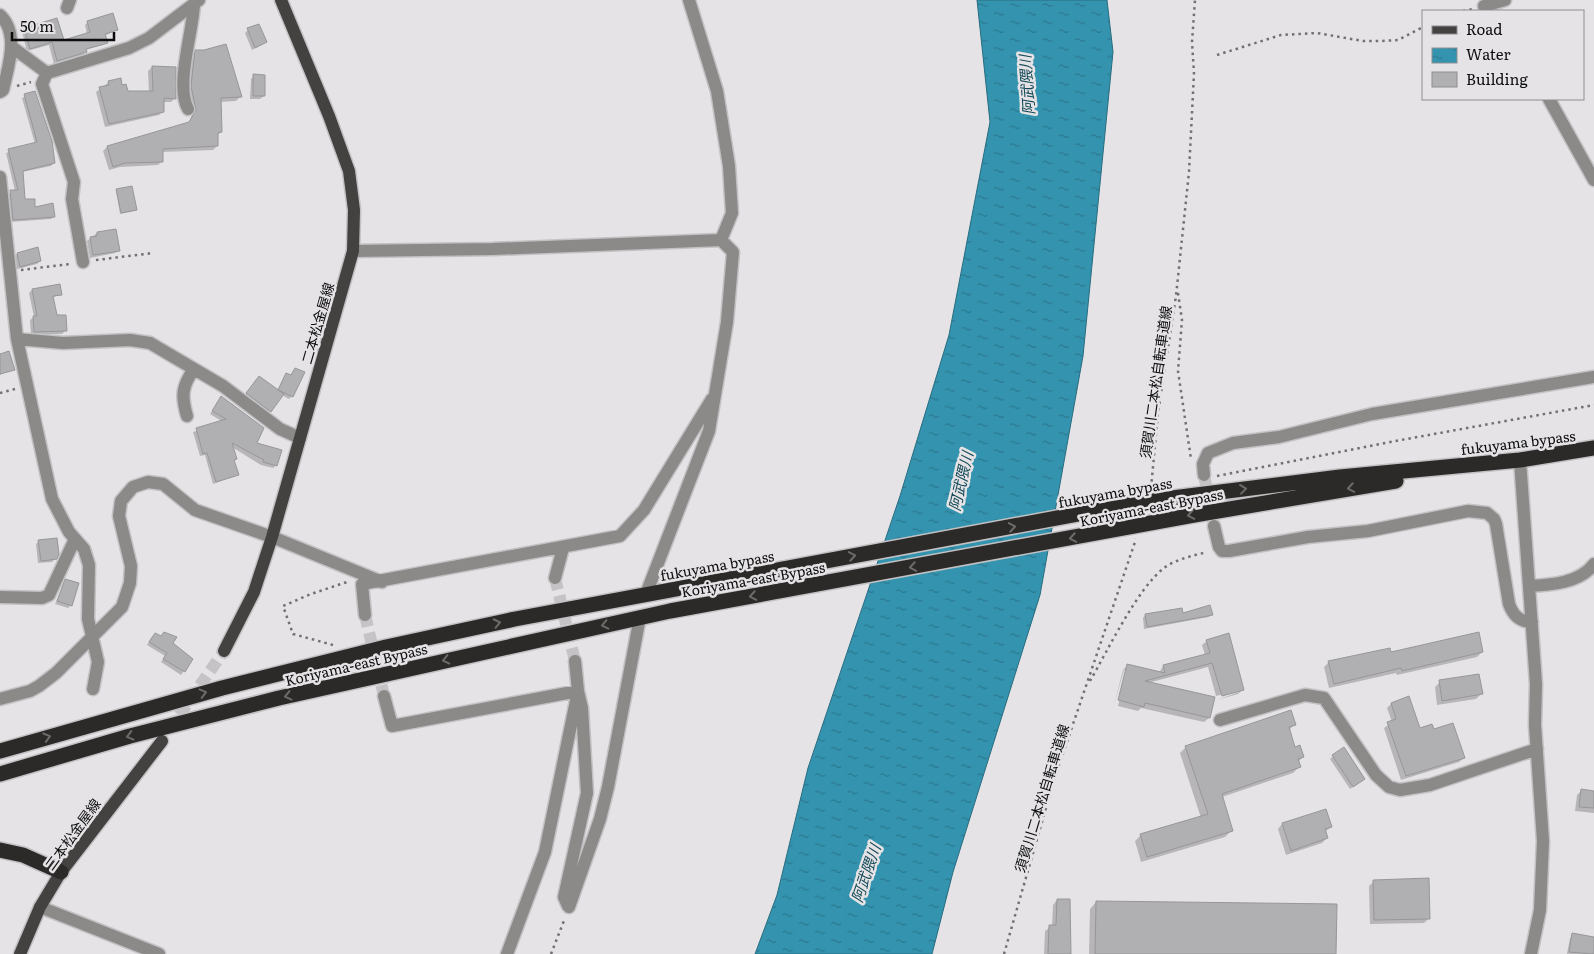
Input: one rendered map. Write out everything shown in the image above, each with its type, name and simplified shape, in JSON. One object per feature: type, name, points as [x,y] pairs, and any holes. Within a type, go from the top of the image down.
[{"type":"highway","name":"fukuyama bypass","points":[[646,594],[1126,506],[1147,493],[1520,460],[1594,448]]},
{"type":"highway","name":"Koriyama-east Bypass","points":[[0,774],[130,736],[279,698],[640,617],[1121,530],[1194,515],[1520,460]]},
{"type":"highway","name":"Koriyama-east Bypass","points":[[0,751],[222,688],[377,650],[515,619],[646,594]]},
{"type":"highway","points":[[0,850],[22,855],[61,872]]},
{"type":"main road","name":"二本松金屋線","points":[[224,651],[254,592],[272,538],[352,251],[354,210],[349,171],[329,116],[281,0]]},
{"type":"main road","name":"二本松金屋線","points":[[20,954],[40,907],[61,872],[162,741]]},
{"type":"street","points":[[689,0],[717,91],[729,166],[732,213],[721,240]]},
{"type":"street","points":[[1483,6],[1506,0]]},
{"type":"street","points":[[83,262],[72,199],[74,182],[42,84],[46,76],[129,48],[149,38],[196,2]]},
{"type":"street","points":[[188,108],[183,100],[183,86],[196,2]]},
{"type":"street","points":[[0,15],[4,19],[10,33],[12,47],[1,91]]},
{"type":"street","points":[[12,47],[46,76]]},
{"type":"street","points":[[1550,100],[1594,180]]},
{"type":"street","points":[[0,177],[17,339],[52,499],[58,514],[84,549],[90,565],[88,619],[98,662],[93,689]]},
{"type":"street","points":[[352,251],[493,249],[721,240],[732,252],[727,322],[709,431],[646,594]]},
{"type":"street","points":[[17,339],[63,343],[100,340],[150,343],[223,386],[280,429],[300,438]]},
{"type":"street","points":[[187,416],[184,406],[184,384],[194,369]]},
{"type":"street","points":[[1207,476],[1203,464],[1208,453],[1233,443],[1279,437],[1372,414],[1594,377]]},
{"type":"street","points":[[365,615],[362,584],[382,582],[620,536],[644,510],[716,392]]},
{"type":"street","points":[[1520,460],[1536,684],[1535,725],[1543,842],[1540,910],[1531,954]]},
{"type":"street","points":[[0,699],[30,691],[39,686],[56,673],[122,607],[127,594],[131,566],[119,516],[122,501],[133,487],[148,482],[163,484],[195,510],[272,538],[382,582]]},
{"type":"street","points":[[1214,526],[1219,547],[1222,551],[1229,551],[1308,537],[1368,531],[1468,511],[1487,513],[1494,519],[1496,524],[1509,604],[1513,614],[1523,621],[1532,622]]},
{"type":"street","points":[[0,597],[42,598],[49,595],[75,539]]},
{"type":"street","points":[[555,578],[563,548]]},
{"type":"street","points":[[1529,586],[1567,581],[1590,569],[1594,564]]},
{"type":"street","points":[[569,907],[600,819],[608,787],[640,617]]},
{"type":"street","points":[[569,907],[564,897],[587,793],[582,708],[575,661]]},
{"type":"street","points":[[384,696],[392,726],[578,691]]},
{"type":"street","points":[[507,954],[545,852],[578,691]]},
{"type":"street","points":[[1220,720],[1305,695],[1324,698],[1376,775],[1389,787],[1400,790],[1430,785],[1537,748]]},
{"type":"street","points":[[40,907],[159,954]]},
{"type":"path","name":"須賀川二本松自転車道線","points":[[1147,493],[1177,289],[1189,172],[1194,73],[1192,42],[1195,0]]},
{"type":"path","points":[[1217,55],[1281,35],[1317,33],[1363,41],[1381,41],[1398,40],[1422,28]]},
{"type":"path","points":[[1,91],[46,76]]},
{"type":"path","points":[[1177,289],[1182,320],[1178,371],[1190,456],[1193,465]]},
{"type":"path","points":[[0,393],[26,386]]},
{"type":"path","points":[[1207,476],[1594,405]]},
{"type":"path","points":[[1147,493],[1161,486]]},
{"type":"path","name":"須賀川二本松自転車道線","points":[[1004,954],[1054,780],[1137,536]]},
{"type":"path","points":[[1087,686],[1145,588],[1164,568],[1177,561],[1213,550]]},
{"type":"path","points":[[343,643],[333,645],[293,634],[283,606],[311,594],[352,581],[362,584]]},
{"type":"path","points":[[551,954],[569,907]]},
{"type":"water","name":"阿武隈川","points":[[977,0],[1107,0],[1113,52],[1083,356],[1040,595],[953,872],[932,954],[755,954],[777,895],[808,768],[900,496],[949,335],[990,122]]},
{"type":"building","points":[[113,13],[118,30],[105,34],[108,43],[86,49],[87,52],[57,61],[52,42],[30,49],[24,28],[57,18],[64,40],[90,32],[87,21]]},
{"type":"building","points":[[259,24],[267,42],[255,48],[247,28]]},
{"type":"building","points":[[226,44],[242,97],[221,98],[222,132],[218,133],[218,146],[163,149],[163,162],[125,163],[113,167],[107,146],[189,122],[196,110],[191,86],[195,50],[204,50]]},
{"type":"building","points":[[152,66],[176,67],[176,99],[164,98],[164,112],[109,124],[99,87],[109,85],[108,81],[121,78],[122,85],[126,84],[128,91],[153,91]]},
{"type":"building","points":[[253,74],[265,75],[265,96],[253,96]]},
{"type":"building","points":[[35,91],[52,141],[55,163],[23,171],[25,199],[35,199],[35,207],[53,203],[55,217],[13,220],[10,190],[18,190],[8,149],[37,142],[24,94]]},
{"type":"building","points":[[132,186],[137,210],[121,213],[116,189]]},
{"type":"building","points":[[116,229],[120,251],[93,255],[90,237],[97,236],[97,232]]},
{"type":"building","points":[[38,247],[41,261],[20,267],[17,253]]},
{"type":"building","points":[[60,284],[62,295],[53,296],[57,315],[66,315],[67,331],[34,332],[33,316],[37,316],[32,289]]},
{"type":"building","points":[[9,351],[15,370],[0,374],[0,354]]},
{"type":"building","points":[[295,368],[305,372],[293,397],[278,390],[286,373],[291,375]]},
{"type":"building","points":[[259,376],[284,394],[271,412],[246,393]]},
{"type":"building","points":[[221,396],[264,428],[257,443],[282,450],[277,466],[263,462],[264,460],[232,443],[237,459],[234,460],[239,475],[216,482],[207,453],[203,454],[196,428],[226,419],[212,411]]},
{"type":"building","points":[[57,538],[59,554],[57,559],[41,561],[38,540]]},
{"type":"building","points":[[65,579],[79,583],[72,606],[57,601]]},
{"type":"building","points":[[1210,605],[1213,615],[1147,627],[1145,614],[1182,608],[1183,613]]},
{"type":"building","points":[[164,632],[177,637],[173,643],[193,659],[185,672],[163,659],[167,653],[149,642],[155,633],[161,636]]},
{"type":"building","points":[[1479,632],[1483,652],[1402,671],[1401,668],[1334,684],[1328,661],[1390,648],[1391,652]]},
{"type":"building","points":[[1229,633],[1244,690],[1222,696],[1212,663],[1145,681],[1215,697],[1210,718],[1145,703],[1144,707],[1118,700],[1127,664],[1165,673],[1163,665],[1210,653],[1206,640]]},
{"type":"building","points":[[1479,674],[1483,694],[1442,701],[1439,680]]},
{"type":"building","points":[[1409,696],[1420,728],[1432,724],[1434,729],[1453,723],[1465,758],[1406,776],[1387,722],[1396,719],[1391,703]]},
{"type":"building","points":[[1291,710],[1296,725],[1289,727],[1295,747],[1300,745],[1304,757],[1298,759],[1301,767],[1222,794],[1233,831],[1147,857],[1140,834],[1208,814],[1185,746]]},
{"type":"building","points":[[1344,747],[1365,779],[1353,787],[1332,755]]},
{"type":"building","points":[[1581,789],[1594,791],[1594,808],[1579,807]]},
{"type":"building","points":[[1326,809],[1332,827],[1325,829],[1328,838],[1291,851],[1282,823]]},
{"type":"building","points":[[1429,878],[1430,919],[1374,920],[1373,880]]},
{"type":"building","points":[[1057,899],[1070,899],[1071,954],[1048,954],[1049,925],[1056,925]]},
{"type":"building","points":[[1096,901],[1337,904],[1336,954],[1095,954]]},
{"type":"building","points":[[1572,933],[1594,937],[1594,954],[1569,952]]},
{"type":"tunnel","points":[[1204,475],[1213,521]]},
{"type":"tunnel","points":[[555,578],[575,661]]},
{"type":"tunnel","points":[[365,615],[384,696]]},
{"type":"tunnel","points":[[169,730],[224,651]]}]
